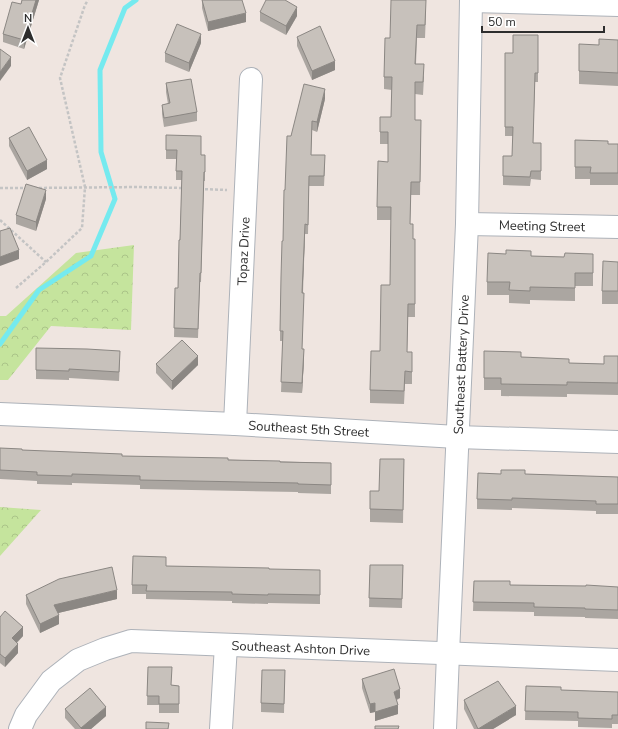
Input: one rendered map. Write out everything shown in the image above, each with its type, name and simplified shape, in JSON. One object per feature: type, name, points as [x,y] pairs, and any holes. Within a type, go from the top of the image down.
[{"type":"street","points":[[471,0],[618,5]]},
{"type":"street","name":"Southeast Battery Drive","points":[[445,729],[467,224],[471,0]]},
{"type":"street","name":"Topaz Drive","points":[[235,424],[251,79]]},
{"type":"street","name":"Meeting Street","points":[[467,224],[618,227]]},
{"type":"street","name":"Southeast 5th Street","points":[[0,414],[235,424],[457,437],[618,442]]},
{"type":"street","name":"Southeast Ashton Drive","points":[[20,729],[26,715],[51,681],[78,660],[105,649],[131,642],[618,660]]},
{"type":"street","points":[[221,729],[226,645]]},
{"type":"path","points":[[16,288],[82,228],[85,187],[60,78],[88,0]]},
{"type":"path","points":[[0,188],[138,186],[184,188]]},
{"type":"path","points":[[199,189],[246,190]]},
{"type":"path","points":[[0,220],[46,262]]},
{"type":"green space","points":[[134,245],[131,330],[51,326],[8,380],[0,380],[0,316],[6,316],[76,253]]},
{"type":"green space","points":[[0,507],[41,510],[0,556]]},
{"type":"building","points":[[22,0],[36,0],[24,40],[3,34],[12,2],[21,4]]},
{"type":"building","points":[[202,0],[242,0],[246,13],[208,22]]},
{"type":"building","points":[[266,0],[285,0],[297,7],[286,26],[260,12]]},
{"type":"building","points":[[391,0],[426,0],[425,25],[417,25],[415,64],[424,64],[423,82],[415,82],[415,120],[421,120],[420,182],[411,182],[410,224],[413,224],[413,239],[415,239],[415,304],[408,304],[407,352],[412,352],[412,372],[405,371],[404,391],[370,390],[371,351],[380,351],[381,285],[390,285],[391,207],[377,207],[378,161],[388,162],[388,132],[380,132],[380,117],[391,117],[392,77],[384,77],[385,38],[390,38]]},
{"type":"building","points":[[177,24],[201,34],[189,63],[165,53]]},
{"type":"building","points":[[320,26],[335,61],[312,71],[297,37]]},
{"type":"building","points":[[513,35],[538,35],[538,73],[535,73],[533,143],[541,143],[541,171],[531,171],[530,177],[503,176],[503,156],[512,156],[513,127],[505,127],[505,53],[513,53]]},
{"type":"building","points":[[599,39],[618,40],[618,73],[579,71],[579,44],[599,45]]},
{"type":"building","points":[[0,49],[11,57],[0,72]]},
{"type":"building","points":[[191,79],[197,112],[164,118],[162,105],[170,103],[166,83]]},
{"type":"building","points":[[304,84],[325,89],[317,122],[312,121],[311,155],[325,155],[324,176],[309,176],[308,225],[305,224],[302,293],[304,293],[302,349],[304,349],[302,383],[281,382],[283,331],[280,331],[282,241],[287,136],[291,136]]},
{"type":"building","points":[[29,127],[47,160],[27,171],[9,138]]},
{"type":"building","points":[[166,135],[201,136],[201,155],[205,155],[198,329],[174,328],[175,288],[178,288],[182,171],[176,171],[177,150],[166,150]]},
{"type":"building","points":[[575,140],[608,141],[608,144],[618,144],[618,173],[590,173],[591,167],[575,167]]},
{"type":"building","points":[[26,184],[46,190],[36,222],[16,215]]},
{"type":"building","points":[[10,228],[19,250],[0,257],[0,231]]},
{"type":"building","points":[[506,250],[531,251],[531,256],[564,257],[565,253],[593,254],[593,273],[575,273],[575,288],[530,287],[530,291],[509,290],[510,282],[487,282],[488,253],[506,254]]},
{"type":"building","points":[[603,261],[618,262],[618,291],[602,291]]},
{"type":"building","points":[[182,340],[198,356],[172,381],[156,364]]},
{"type":"building","points":[[36,348],[120,351],[119,372],[69,369],[69,371],[36,370]]},
{"type":"building","points":[[484,351],[521,352],[521,357],[569,359],[569,363],[604,364],[604,356],[618,356],[618,383],[567,382],[567,385],[501,384],[501,378],[484,378]]},
{"type":"building","points":[[0,448],[122,454],[122,456],[228,458],[228,460],[331,463],[331,485],[140,480],[140,476],[72,474],[72,476],[37,475],[37,472],[0,470]]},
{"type":"building","points":[[380,459],[404,459],[403,510],[370,509],[370,491],[379,491]]},
{"type":"building","points":[[501,470],[525,470],[525,474],[618,477],[618,504],[596,504],[596,501],[512,498],[512,500],[477,499],[478,473],[501,474]]},
{"type":"building","points":[[133,556],[166,557],[166,566],[320,570],[320,595],[146,591],[147,585],[132,585]]},
{"type":"building","points":[[370,565],[403,565],[402,599],[369,598]]},
{"type":"building","points":[[112,567],[117,590],[54,605],[59,615],[40,624],[26,595],[59,579]]},
{"type":"building","points":[[474,581],[510,581],[510,585],[586,585],[618,587],[618,610],[534,607],[534,603],[473,602]]},
{"type":"building","points":[[5,611],[23,627],[12,638],[18,644],[5,658],[0,654],[0,617]]},
{"type":"building","points":[[148,667],[172,667],[171,685],[179,686],[179,704],[159,704],[159,696],[147,696]]},
{"type":"building","points":[[394,669],[400,689],[394,692],[398,705],[375,712],[375,703],[370,704],[362,679]]},
{"type":"building","points":[[262,670],[285,670],[284,704],[261,703]]},
{"type":"building","points":[[498,681],[516,706],[478,729],[464,700]]},
{"type":"building","points":[[526,686],[561,687],[561,690],[618,692],[618,715],[612,715],[612,719],[578,718],[578,712],[525,711]]},
{"type":"building","points":[[90,688],[106,707],[81,728],[65,709]]},
{"type":"building","points":[[146,722],[169,723],[168,729],[146,729]]},
{"type":"building","points":[[375,726],[399,726],[398,729],[375,729]]},
{"type":"waterway","points":[[0,344],[39,290],[91,256],[115,199],[101,152],[100,70],[125,8],[136,0]]}]
